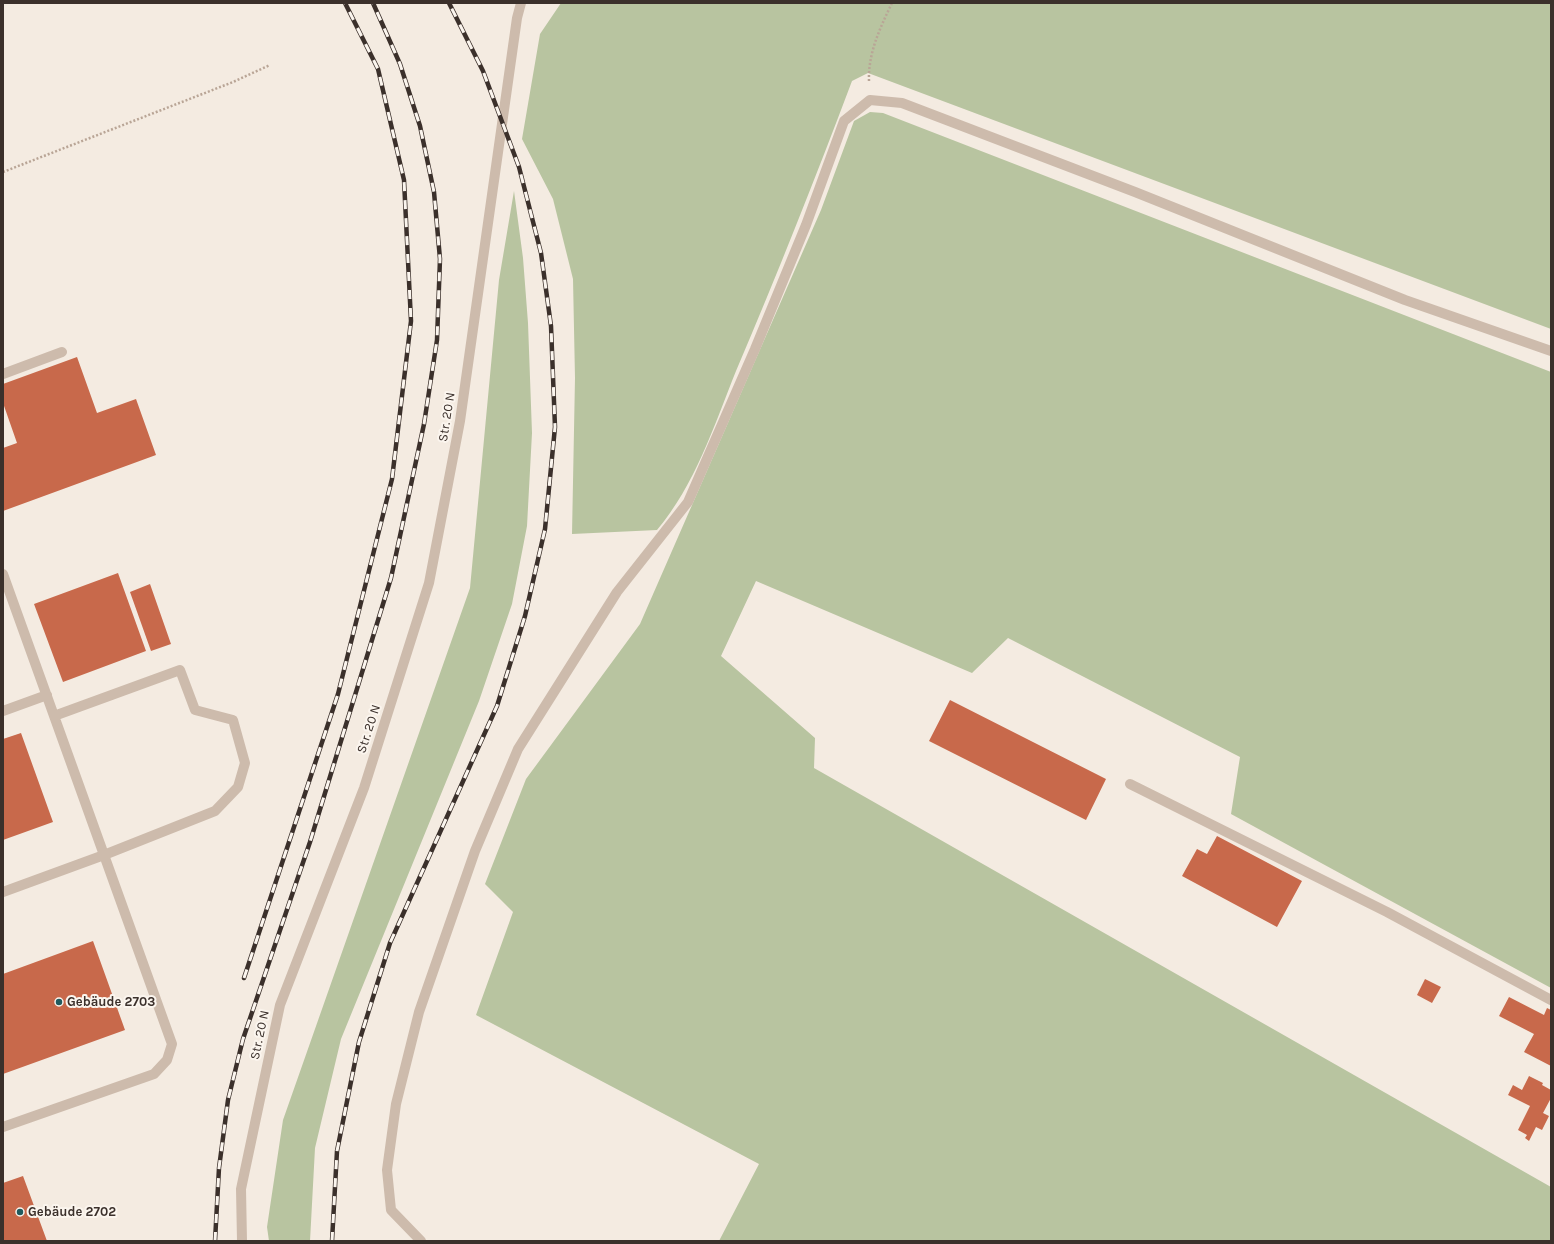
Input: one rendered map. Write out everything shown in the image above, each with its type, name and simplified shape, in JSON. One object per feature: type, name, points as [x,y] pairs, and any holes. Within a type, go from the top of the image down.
[{"type":"lane","name":"Str. 20 N","points":[[242,1241],[241,1190],[280,1005],[364,788],[428,583],[460,421],[488,214],[517,18],[521,3]]},
{"type":"lane","points":[[421,1241],[392,1210],[387,1170],[396,1104],[419,1012],[475,851],[518,749],[617,592],[688,502],[806,225],[844,121],[870,100],[902,103],[1135,192],[1406,300],[1551,351]]},
{"type":"lane","points":[[3,374],[62,352]]},
{"type":"lane","points":[[3,574],[172,1044],[167,1060],[154,1074],[3,1127]]},
{"type":"lane","points":[[3,892],[104,855],[215,811],[238,787],[245,763],[233,720],[195,710],[180,670],[54,716]]},
{"type":"lane","points":[[3,711],[47,695]]},
{"type":"lane","points":[[1130,784],[1387,912],[1551,1000]]},
{"type":"path","points":[[870,100],[870,61],[875,40],[892,3]]},
{"type":"path","points":[[3,172],[233,82],[270,65]]},
{"type":"green space","points":[[561,3],[1551,3],[1551,329],[868,73],[852,81],[796,227],[711,434],[693,474],[670,513],[657,530],[572,534],[575,378],[573,279],[553,199],[522,139],[540,34]]},
{"type":"green space","points":[[870,112],[883,113],[1551,372],[1551,988],[1231,814],[1240,757],[1008,638],[972,673],[756,581],[721,656],[815,738],[814,768],[1551,1187],[1551,1241],[719,1241],[759,1164],[476,1015],[513,912],[485,884],[526,779],[640,624],[821,210],[854,121]]},
{"type":"green space","points":[[514,191],[523,258],[528,323],[532,433],[527,526],[512,604],[479,701],[341,1039],[315,1148],[310,1241],[269,1241],[267,1227],[283,1120],[470,588],[499,280]]},
{"type":"building","points":[[77,357],[97,413],[136,399],[156,455],[3,511],[3,448],[17,443],[3,403],[3,384]]},
{"type":"building","points":[[118,573],[146,651],[63,682],[34,604]]},
{"type":"building","points":[[150,584],[171,644],[151,651],[130,592]]},
{"type":"building","points":[[950,700],[1106,779],[1086,820],[929,741]]},
{"type":"building","points":[[21,733],[53,822],[3,840],[3,739]]},
{"type":"building","points":[[1217,836],[1302,881],[1277,927],[1182,876],[1197,849],[1207,854]]},
{"type":"building","name":"Gebäude 2703","points":[[93,941],[125,1030],[3,1074],[3,974]]},
{"type":"building","points":[[1425,979],[1441,987],[1432,1003],[1417,995]]},
{"type":"building","points":[[1509,997],[1544,1015],[1547,1008],[1551,1010],[1551,1066],[1524,1052],[1534,1034],[1499,1016]]},
{"type":"building","points":[[1529,1076],[1543,1083],[1542,1085],[1551,1090],[1551,1098],[1543,1113],[1549,1116],[1542,1130],[1536,1127],[1529,1141],[1525,1138],[1527,1135],[1518,1130],[1530,1106],[1508,1095],[1513,1085],[1522,1090]]},
{"type":"building","name":"Gebäude 2702","points":[[23,1176],[47,1241],[3,1241],[3,1183]]},
{"type":"railway","points":[[244,978],[338,694],[392,479],[411,321],[404,180],[378,69],[345,3]]},
{"type":"railway","points":[[215,1241],[219,1168],[228,1100],[243,1039],[310,842],[391,578],[424,424],[437,340],[440,259],[434,192],[420,126],[400,64],[373,3]]},
{"type":"railway","points":[[332,1241],[337,1151],[359,1042],[390,943],[497,706],[525,616],[545,529],[555,427],[551,326],[541,253],[519,167],[483,71],[449,3]]},
{"type":"place","name":"Gebäude 2703","points":[[59,1002]]},
{"type":"place","name":"Gebäude 2702","points":[[20,1212]]}]
